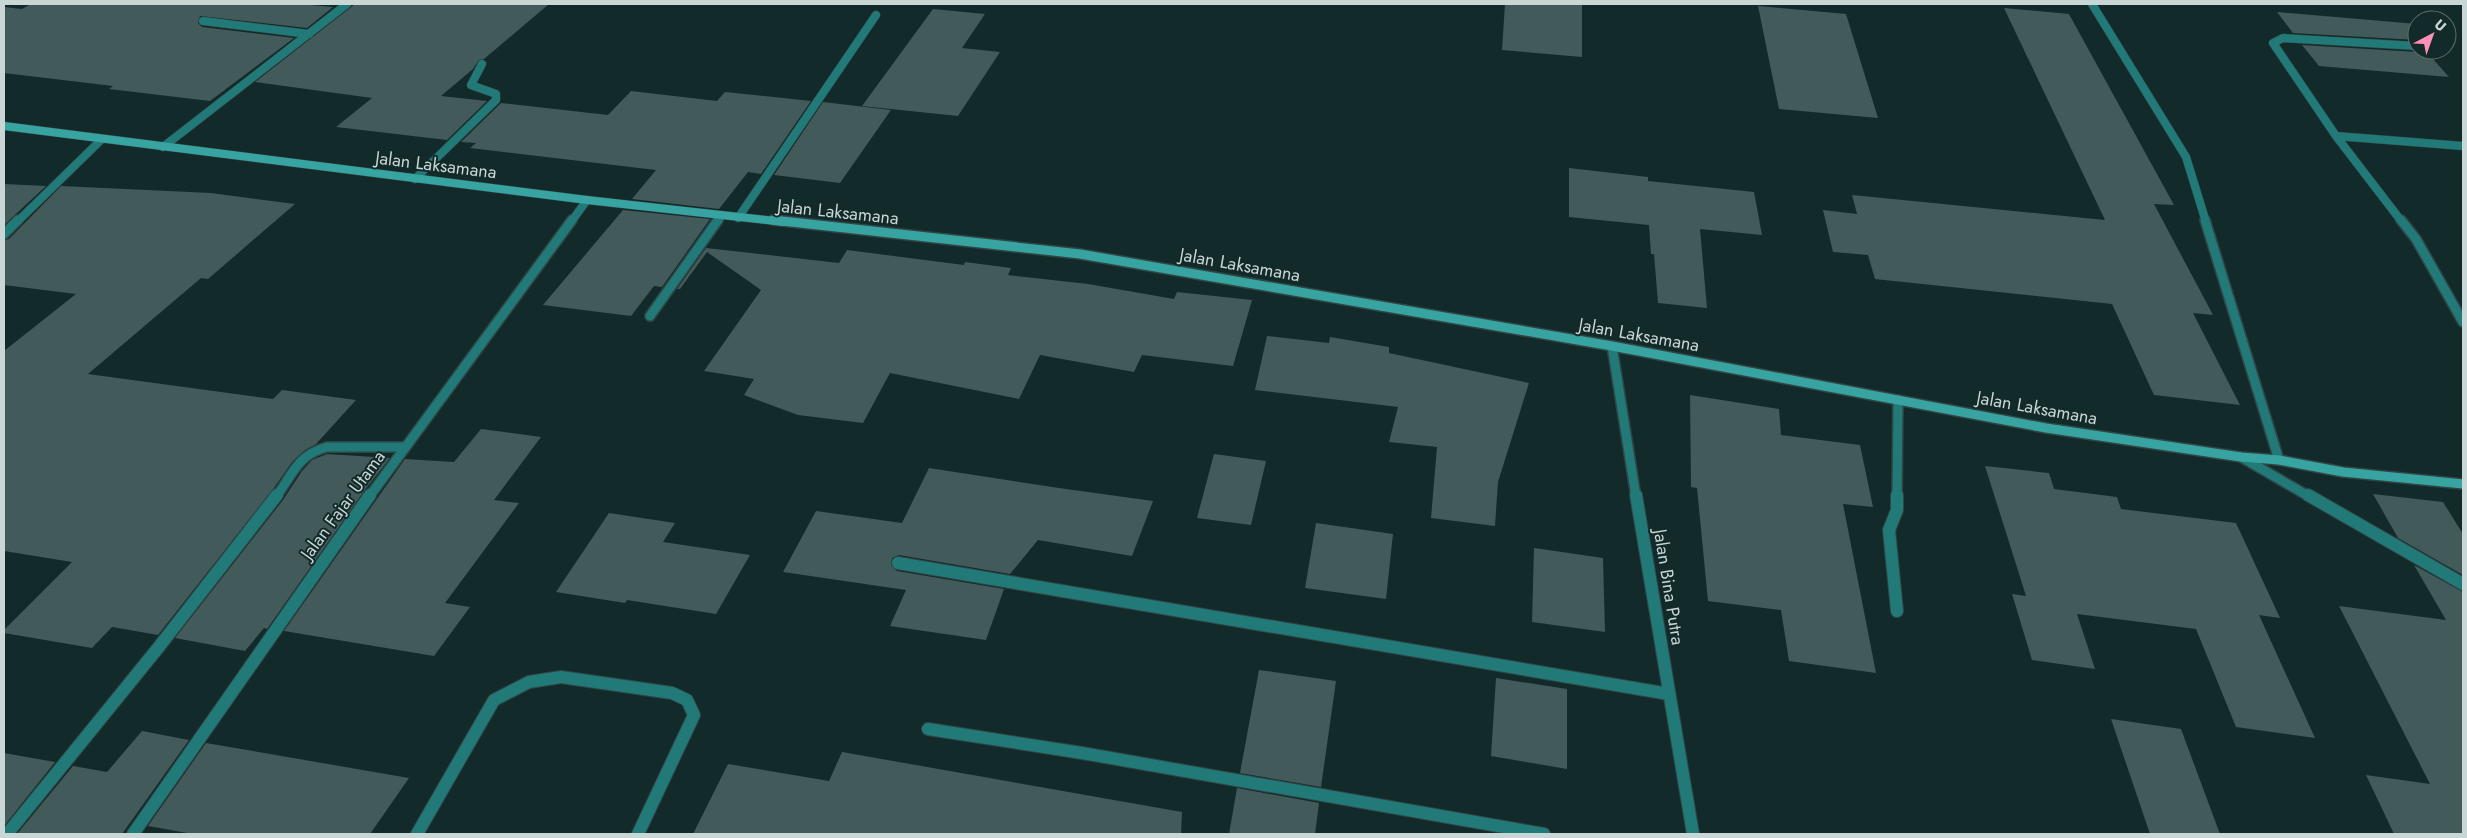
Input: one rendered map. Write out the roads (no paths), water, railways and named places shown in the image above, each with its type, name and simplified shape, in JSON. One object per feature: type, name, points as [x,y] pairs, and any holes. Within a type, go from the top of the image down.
[{"type":"main road","name":"Jalan Laksamana","points":[[4,126],[720,216],[1080,254],[1612,346],[2046,428],[2242,457],[2279,460],[2343,472],[2463,484]]},
{"type":"street","points":[[163,147],[347,4]]},
{"type":"street","points":[[2092,4],[2186,157],[2279,460]]},
{"type":"street","points":[[738,218],[876,15]]},
{"type":"street","points":[[203,21],[309,34]]},
{"type":"street","points":[[2407,45],[2283,38],[2275,40],[2273,43],[2336,136],[2416,238],[2463,322]]},
{"type":"street","points":[[415,179],[496,100],[496,94],[471,85],[482,64]]},
{"type":"street","points":[[2336,136],[2463,146]]},
{"type":"street","points":[[4,234],[102,139]]},
{"type":"street","name":"Jalan Fajar Utama","points":[[133,834],[349,524],[586,200]]},
{"type":"street","points":[[650,316],[720,216]]},
{"type":"street","name":"Jalan Bina Putra","points":[[1612,346],[1693,834]]},
{"type":"street","points":[[1897,611],[1889,530],[1897,510],[1898,400]]},
{"type":"street","points":[[7,834],[164,640],[278,494],[299,461],[315,450],[327,447],[406,448]]},
{"type":"street","points":[[2242,457],[2463,584]]},
{"type":"street","points":[[898,563],[1669,694]]},
{"type":"street","points":[[417,834],[494,700],[529,682],[561,677],[672,693],[687,700],[694,715],[638,834]]},
{"type":"street","points":[[928,729],[1092,755],[1544,834]]}]
